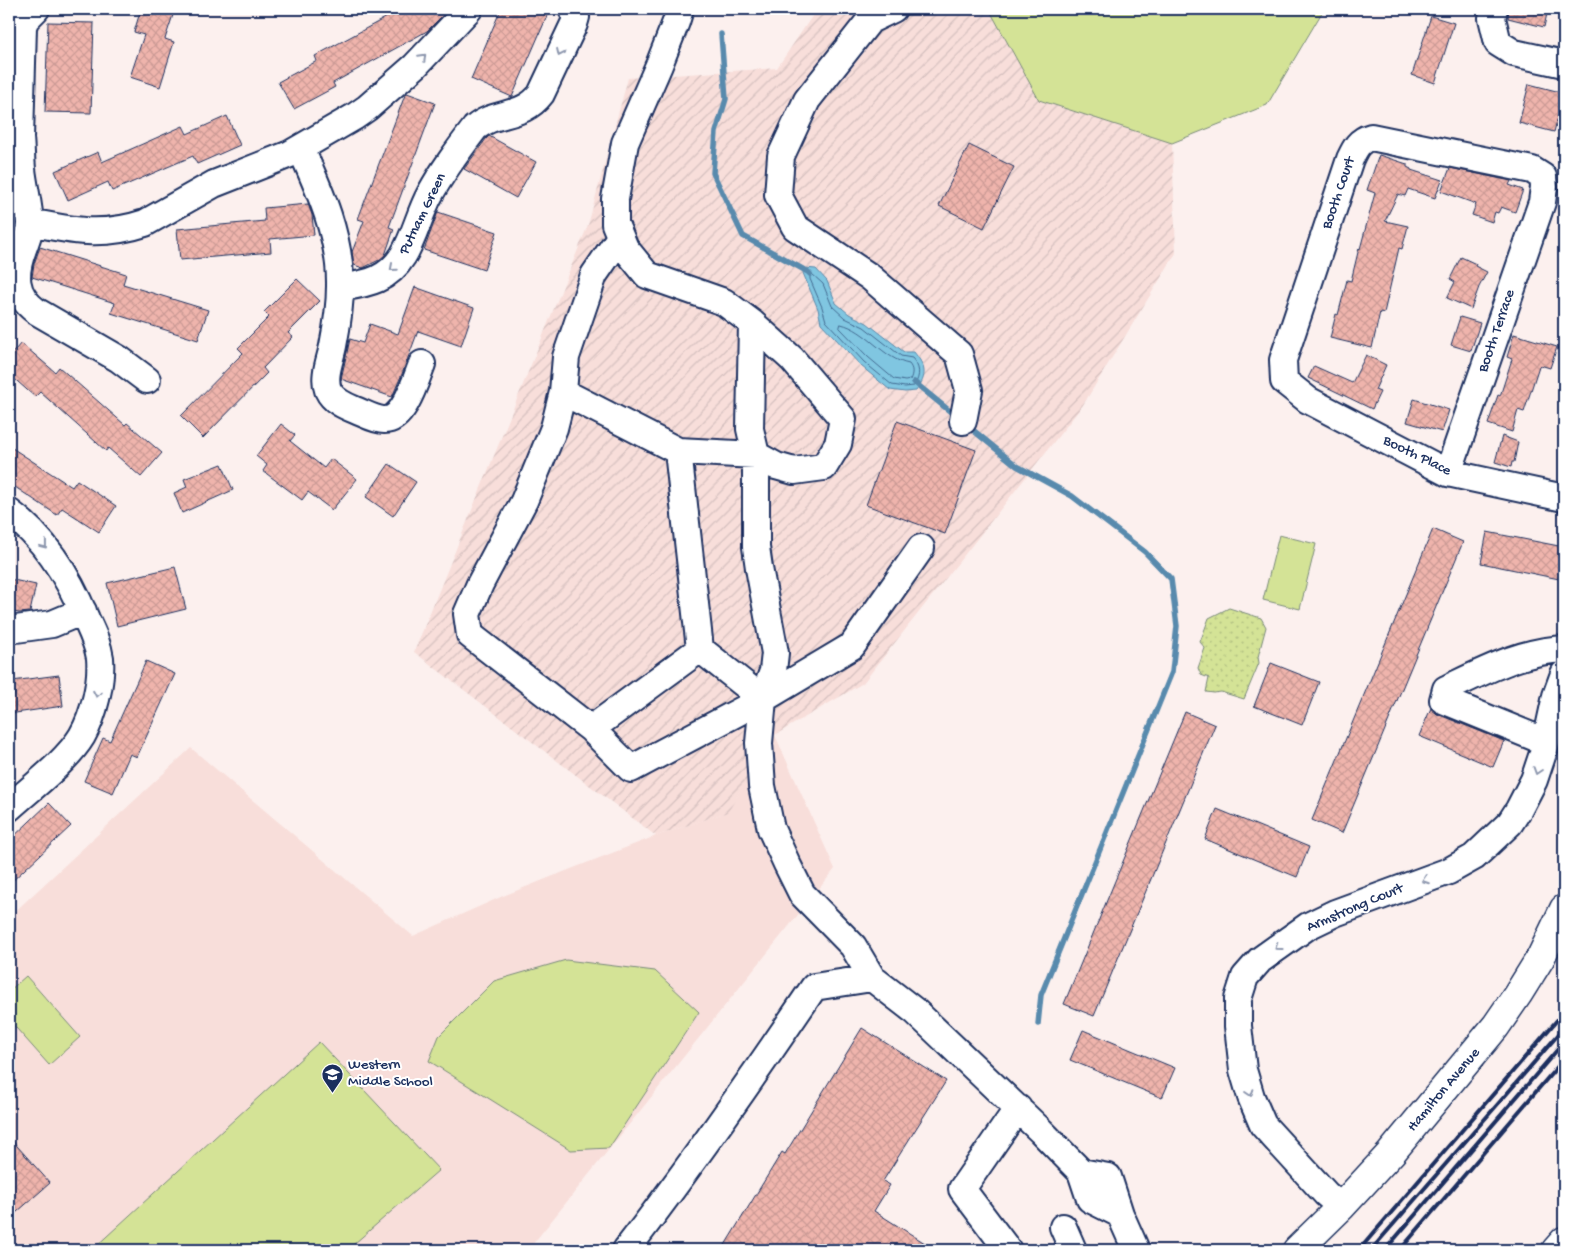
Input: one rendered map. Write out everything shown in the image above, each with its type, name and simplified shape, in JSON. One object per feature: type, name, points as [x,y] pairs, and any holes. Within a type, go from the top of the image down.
[{"type":"main road","name":"Hamilton Avenue","points":[[1297,1250],[1391,1154],[1496,1026],[1542,957],[1564,909]]},
{"type":"main road","points":[[1556,1250],[1564,1241]]},
{"type":"street","points":[[36,9],[26,18],[23,26],[15,138],[22,168],[30,222],[18,263],[16,276],[19,290],[26,303],[36,311],[119,359],[147,380]]},
{"type":"street","points":[[30,222],[84,232],[117,230],[145,224],[214,184],[301,149],[354,117],[387,90],[415,66],[469,9]]},
{"type":"street","name":"Putnam Green","points":[[340,288],[378,279],[395,267],[404,256],[429,195],[447,166],[475,128],[492,118],[524,109],[537,99],[575,21],[575,13],[572,9]]},
{"type":"street","points":[[563,392],[678,452],[756,455],[776,466],[794,471],[824,467],[838,444],[843,418],[792,359],[752,323],[724,302],[647,275],[625,248],[615,224],[614,199],[625,143],[673,31],[680,9]]},
{"type":"street","points":[[893,9],[870,20],[807,100],[781,156],[778,195],[795,226],[870,277],[959,354],[969,390],[963,421]]},
{"type":"street","points":[[1494,19],[1498,43],[1514,53],[1564,64]]},
{"type":"street","name":"Booth Court","points":[[1284,381],[1283,360],[1288,344],[1350,159],[1356,146],[1364,138],[1371,136],[1532,170],[1543,177],[1544,187]]},
{"type":"street","points":[[301,149],[315,180],[337,250],[340,288],[337,321],[326,377],[328,389],[335,399],[347,406],[381,420],[388,420],[397,414],[406,403],[422,364]]},
{"type":"street","name":"Booth Terrace","points":[[1448,473],[1542,202],[1544,187]]},
{"type":"street","points":[[620,237],[594,275],[566,357],[563,392],[554,428],[524,501],[466,614],[470,635],[591,729],[631,769],[764,699],[852,646],[921,548]]},
{"type":"street","points":[[752,323],[750,429],[756,455],[756,547],[775,653],[773,671],[764,699],[759,743],[762,786],[771,829],[802,894],[853,946],[872,978],[916,1012],[1018,1108],[1081,1172],[1090,1199],[1120,1214],[1136,1250]]},
{"type":"street","name":"Booth Place","points":[[1284,381],[1308,400],[1448,473],[1564,498]]},
{"type":"street","points":[[678,452],[700,649],[764,699]]},
{"type":"street","points":[[9,512],[29,528],[50,552],[68,580],[83,611],[100,657],[97,693],[91,718],[83,735],[68,755],[9,808]]},
{"type":"street","points":[[9,630],[52,624],[83,611]]},
{"type":"street","points":[[591,729],[700,649]]},
{"type":"street","points":[[1546,742],[1443,700],[1446,689],[1496,665],[1529,653],[1564,649]]},
{"type":"street","name":"Armstrong Court","points":[[1341,1206],[1326,1194],[1263,1124],[1251,1097],[1243,1070],[1238,1026],[1238,999],[1246,977],[1260,960],[1308,926],[1344,910],[1449,871],[1474,857],[1510,824],[1534,780],[1546,742],[1556,696],[1564,674]]},
{"type":"street","points":[[626,1250],[671,1192],[814,987],[872,978]]},
{"type":"street","points":[[1008,1250],[962,1189],[1018,1108]]},
{"type":"shaded area","points":[[817,9],[989,9],[1039,100],[1172,143],[1176,253],[1083,405],[863,683],[775,735],[728,812],[656,836],[414,652],[588,225],[628,78],[777,68]]},
{"type":"shaded area","name":"Western Middle School","points":[[775,735],[835,869],[528,1250],[9,1250],[9,917],[191,748],[413,936],[503,896],[576,867],[656,836],[727,812]]},
{"type":"green space","points":[[989,9],[1324,9],[1267,105],[1172,143],[1039,100]]},
{"type":"green space","points":[[1279,535],[1316,544],[1300,609],[1263,600]]},
{"type":"green space","points":[[1229,608],[1261,618],[1266,627],[1258,657],[1259,663],[1244,699],[1221,692],[1206,692],[1209,678],[1201,675],[1198,668],[1205,648],[1200,642],[1209,618]]},
{"type":"green space","points":[[566,960],[655,971],[699,1012],[609,1148],[571,1150],[429,1061],[439,1036],[494,981]]},
{"type":"green space","points":[[26,976],[80,1037],[49,1065],[9,1020],[9,991]]},
{"type":"green space","points":[[319,1042],[439,1170],[347,1250],[95,1250],[94,1248]]},
{"type":"water","points":[[805,268],[816,269],[827,281],[836,303],[849,314],[867,323],[904,352],[914,352],[921,362],[924,371],[924,376],[916,391],[890,390],[861,366],[821,323],[818,309],[803,273]]},
{"type":"building","points":[[141,9],[175,9],[165,39],[174,42],[160,87],[130,77],[144,35],[134,32]]},
{"type":"building","points":[[402,9],[442,9],[445,13],[427,31],[333,83],[335,87],[294,109],[278,82],[317,61],[315,56]]},
{"type":"building","points":[[501,9],[536,9],[548,14],[512,97],[471,79]]},
{"type":"building","points":[[1509,9],[1548,9],[1544,27],[1508,18]]},
{"type":"building","points":[[1431,16],[1454,23],[1435,83],[1412,75]]},
{"type":"building","points":[[48,22],[94,23],[91,113],[45,112]]},
{"type":"building","points":[[1529,84],[1564,93],[1554,132],[1519,123]]},
{"type":"building","points":[[407,93],[435,103],[389,227],[394,229],[385,255],[363,268],[354,265],[352,252],[364,221],[358,219]]},
{"type":"building","points":[[227,116],[240,145],[197,164],[193,156],[112,191],[108,182],[68,200],[55,171],[98,152],[102,162],[183,126],[187,134]]},
{"type":"building","points":[[489,136],[536,162],[516,198],[464,169]]},
{"type":"building","points":[[969,145],[1014,167],[984,228],[939,206]]},
{"type":"building","points":[[1379,155],[1407,164],[1407,167],[1411,170],[1442,180],[1435,198],[1408,189],[1405,196],[1398,194],[1385,221],[1408,226],[1402,249],[1399,248],[1384,313],[1380,312],[1372,348],[1330,338],[1347,280],[1351,281],[1375,193],[1367,190]]},
{"type":"building","points":[[1450,168],[1511,181],[1509,185],[1523,190],[1515,212],[1501,207],[1498,213],[1495,212],[1492,222],[1472,215],[1476,204],[1441,191]]},
{"type":"building","points":[[308,204],[312,215],[314,235],[270,239],[271,252],[180,260],[177,229],[265,221],[264,208]]},
{"type":"building","points":[[438,212],[497,232],[484,270],[424,250]]},
{"type":"building","points":[[40,247],[126,274],[123,284],[208,310],[198,340],[111,313],[115,303],[32,277]]},
{"type":"building","points":[[1461,257],[1487,272],[1471,309],[1447,298],[1455,282],[1450,279]]},
{"type":"building","points":[[297,279],[320,301],[288,333],[293,337],[263,368],[267,373],[203,438],[181,416],[243,353],[238,348],[269,317],[264,312]]},
{"type":"building","points":[[415,287],[474,308],[461,346],[418,331],[392,397],[341,379],[350,339],[363,343],[370,324],[398,334]]},
{"type":"building","points":[[1460,317],[1480,323],[1471,351],[1451,345]]},
{"type":"building","points":[[1514,334],[1557,347],[1550,368],[1539,366],[1524,412],[1518,410],[1512,432],[1488,424],[1498,395],[1500,396],[1512,359],[1507,357]]},
{"type":"building","points":[[21,343],[55,372],[59,367],[125,425],[127,423],[162,453],[141,477],[108,448],[106,451],[40,392],[35,397],[9,374],[9,357]]},
{"type":"building","points":[[1366,355],[1386,365],[1375,390],[1380,392],[1372,409],[1308,378],[1314,366],[1352,383]]},
{"type":"building","points":[[1414,399],[1449,410],[1442,432],[1407,422]]},
{"type":"building","points":[[897,421],[976,450],[945,534],[866,505]]},
{"type":"building","points":[[281,424],[295,435],[290,441],[324,468],[331,459],[357,479],[332,510],[308,492],[302,500],[263,471],[267,465],[256,456]]},
{"type":"building","points":[[1502,436],[1518,442],[1514,462],[1512,462],[1511,467],[1495,462]]},
{"type":"building","points":[[9,446],[72,487],[77,480],[116,506],[99,532],[62,508],[57,515],[9,483]]},
{"type":"building","points":[[222,464],[233,490],[182,513],[174,493],[187,487],[184,479]]},
{"type":"building","points":[[389,464],[416,482],[393,516],[366,497]]},
{"type":"building","points":[[1433,529],[1463,542],[1342,833],[1312,820]]},
{"type":"building","points":[[1487,532],[1564,547],[1564,580],[1481,563]]},
{"type":"building","points":[[175,567],[186,609],[117,626],[107,583]]},
{"type":"building","points":[[9,579],[36,585],[30,612],[19,613],[9,611]]},
{"type":"building","points":[[146,661],[175,674],[137,757],[130,754],[113,793],[84,781],[103,738],[110,741]]},
{"type":"building","points":[[1271,663],[1319,682],[1302,725],[1254,706]]},
{"type":"building","points":[[59,675],[63,706],[9,714],[9,696],[14,695],[12,681]]},
{"type":"building","points":[[1431,708],[1437,714],[1504,741],[1493,767],[1419,736]]},
{"type":"building","points":[[1185,712],[1215,725],[1094,1016],[1064,1004]]},
{"type":"building","points":[[49,803],[71,826],[9,884],[9,841]]},
{"type":"building","points":[[1217,809],[1309,847],[1297,877],[1205,839]]},
{"type":"building","points":[[862,1028],[946,1081],[883,1181],[890,1185],[874,1211],[936,1250],[722,1250],[782,1152],[785,1154]]},
{"type":"building","points":[[1083,1030],[1175,1068],[1162,1098],[1070,1060]]},
{"type":"building","points":[[9,1137],[50,1183],[9,1219]]},
{"type":"waterway","points":[[721,34],[726,99],[716,132],[713,173],[743,236],[810,274]]},
{"type":"waterway","points":[[914,382],[957,417]]},
{"type":"waterway","points":[[968,426],[1017,466],[1072,496],[1145,552],[1171,579],[1177,626],[1172,672],[1041,995],[1038,1024]]},
{"type":"railway","points":[[1359,1250],[1564,1012]]},
{"type":"railway","points":[[1371,1250],[1564,1028]]},
{"type":"railway","points":[[1385,1250],[1564,1042]]},
{"type":"railway","points":[[1400,1250],[1564,1059]]},
{"type":"place","name":"Western Middle School","points":[[332,1093]]}]
